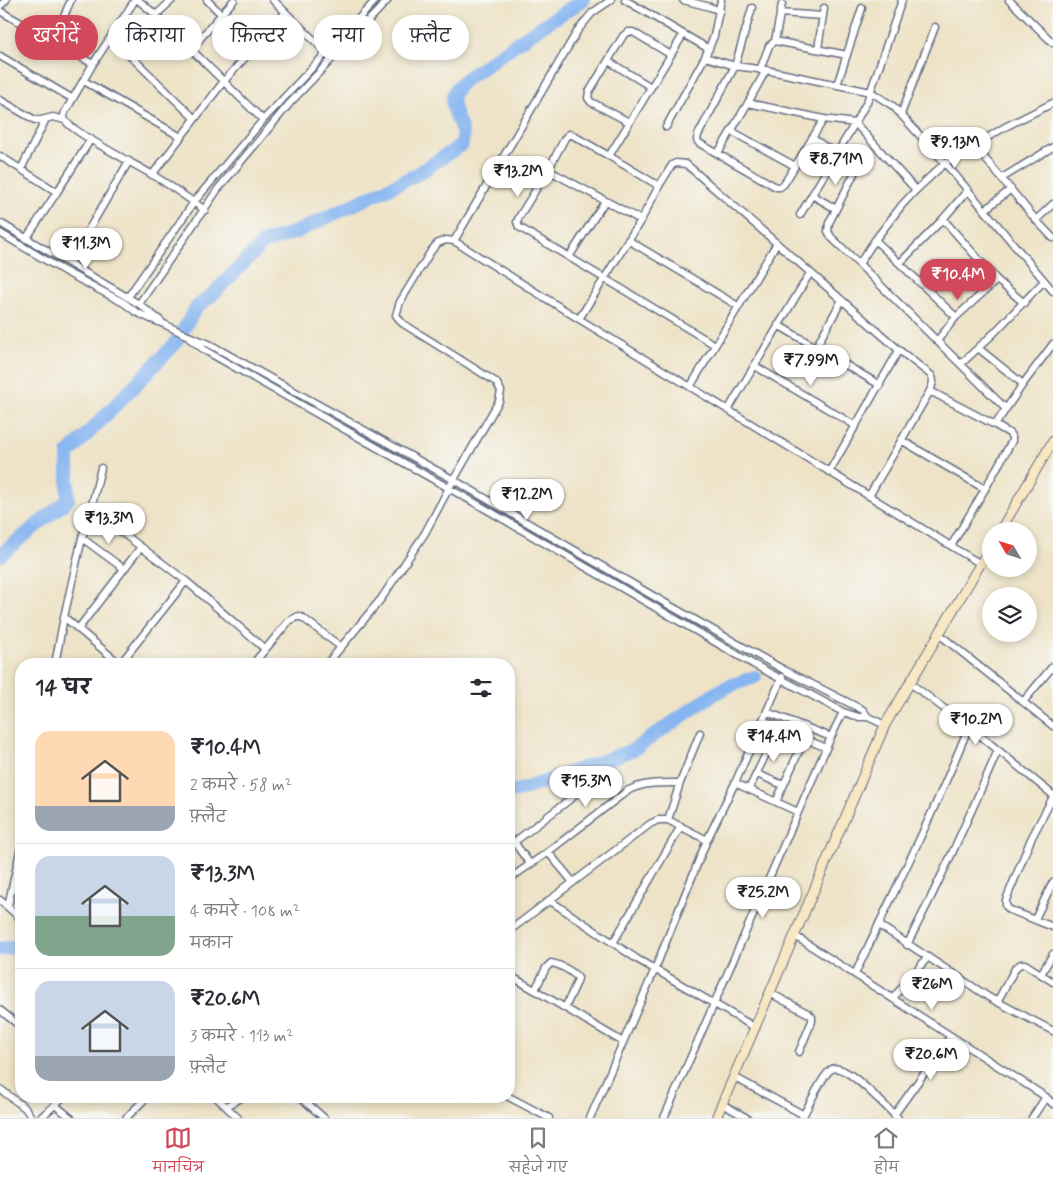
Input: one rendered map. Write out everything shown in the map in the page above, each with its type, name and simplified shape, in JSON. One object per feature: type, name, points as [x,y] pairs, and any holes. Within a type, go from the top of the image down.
[{"type":"main road","points":[[1005,522],[1053,441]]},
{"type":"main road","points":[[716,1118],[885,725],[981,564]]},
{"type":"street","points":[[0,6],[6,0]]},
{"type":"street","points":[[65,15],[71,0]]},
{"type":"street","points":[[126,15],[136,0],[156,15],[172,0]]},
{"type":"street","points":[[207,0],[222,15],[234,0]]},
{"type":"street","points":[[273,0],[314,41]]},
{"type":"street","points":[[362,15],[376,0]]},
{"type":"street","points":[[374,15],[388,0]]},
{"type":"street","points":[[454,241],[578,30],[592,13],[612,0]]},
{"type":"street","points":[[625,0],[708,49]]},
{"type":"street","points":[[666,127],[705,57],[714,36],[720,5],[710,7],[683,0]]},
{"type":"street","points":[[1009,0],[1053,42]]},
{"type":"street","points":[[800,215],[867,102],[902,2]]},
{"type":"street","points":[[718,154],[748,103],[763,70],[769,46],[775,41],[782,4]]},
{"type":"street","points":[[752,8],[735,66],[697,140],[699,143],[776,187],[780,187],[784,184],[824,119]]},
{"type":"street","points":[[818,49],[824,8]]},
{"type":"street","points":[[837,85],[862,8]]},
{"type":"street","points":[[0,11],[15,20]]},
{"type":"street","points":[[152,175],[224,81],[285,13]]},
{"type":"street","points":[[780,13],[823,16]]},
{"type":"street","points":[[202,38],[212,26]]},
{"type":"street","points":[[901,114],[934,27]]},
{"type":"street","points":[[629,122],[591,102],[588,98],[589,92],[623,36],[628,32],[633,32],[671,55]]},
{"type":"street","points":[[609,156],[683,35]]},
{"type":"street","points":[[775,41],[847,55]]},
{"type":"street","points":[[65,120],[65,112],[108,42]]},
{"type":"street","points":[[0,56],[73,99]]},
{"type":"street","points":[[705,57],[735,66],[871,92],[894,106],[945,163],[1053,292]]},
{"type":"street","points":[[86,60],[93,64]]},
{"type":"street","points":[[135,60],[195,118]]},
{"type":"street","points":[[202,60],[263,120]]},
{"type":"street","points":[[128,297],[194,202],[263,120],[319,60]]},
{"type":"street","points":[[139,304],[218,189],[290,103],[330,60]]},
{"type":"street","points":[[608,61],[651,88]]},
{"type":"street","points":[[84,81],[181,137]]},
{"type":"street","points":[[0,100],[35,120],[53,117],[65,120],[91,139],[152,175],[205,210]]},
{"type":"street","points":[[748,103],[824,119],[855,123],[916,190]]},
{"type":"street","points":[[859,264],[902,205],[945,163],[1005,127],[1053,103]]},
{"type":"street","points":[[21,170],[46,119]]},
{"type":"street","points":[[732,131],[795,166]]},
{"type":"street","points":[[659,186],[569,134],[517,222],[520,227],[715,345]]},
{"type":"street","points":[[812,138],[854,168],[854,174],[829,223],[828,231],[832,237],[1006,409]]},
{"type":"street","points":[[26,239],[91,139]]},
{"type":"street","points":[[974,145],[1053,238]]},
{"type":"street","points":[[1002,178],[1053,147]]},
{"type":"street","points":[[0,156],[57,192]]},
{"type":"street","points":[[69,263],[129,161]]},
{"type":"street","points":[[579,319],[641,220],[672,165],[676,163],[686,164],[933,378],[930,391],[869,496]]},
{"type":"street","points":[[548,170],[641,220]]},
{"type":"street","points":[[985,210],[1011,189]]},
{"type":"street","points":[[900,263],[968,190]]},
{"type":"street","points":[[812,195],[836,209]]},
{"type":"street","points":[[569,256],[605,201]]},
{"type":"street","points":[[1036,220],[1053,204]]},
{"type":"street","points":[[943,219],[998,280],[1024,303]]},
{"type":"street","points":[[0,223],[128,297],[164,324]]},
{"type":"street","points":[[0,233],[64,271],[124,303],[136,312],[210,344],[454,480],[784,670],[863,710],[868,717],[885,725]]},
{"type":"street","points":[[332,658],[381,599],[425,533],[448,488],[499,401],[501,391],[496,382],[402,323],[396,315],[400,302],[431,251],[438,243],[446,240],[454,241],[981,564]]},
{"type":"street","points":[[628,240],[738,306]]},
{"type":"street","points":[[875,240],[956,317]]},
{"type":"street","points":[[690,387],[777,243]]},
{"type":"street","points":[[728,410],[810,272]]},
{"type":"street","points":[[937,341],[956,317],[998,280]]},
{"type":"street","points":[[961,364],[1044,281]]},
{"type":"street","points":[[816,347],[842,300]]},
{"type":"street","points":[[778,325],[880,385]]},
{"type":"street","points":[[186,335],[206,351],[753,664],[844,712],[859,718],[868,717]]},
{"type":"street","points":[[996,426],[1023,384],[1053,344]]},
{"type":"street","points":[[978,348],[1023,384]]},
{"type":"street","points":[[829,472],[899,350]]},
{"type":"street","points":[[755,366],[856,426]]},
{"type":"street","points":[[930,391],[1009,433],[1012,437],[1012,441],[955,548]]},
{"type":"street","points":[[901,440],[985,489]]},
{"type":"street","points":[[56,658],[82,538],[101,468]]},
{"type":"street","points":[[91,509],[186,581],[266,649]]},
{"type":"street","points":[[82,538],[124,569]]},
{"type":"street","points":[[78,629],[142,547]]},
{"type":"street","points":[[125,658],[186,581]]},
{"type":"street","points":[[258,658],[289,621],[298,616],[340,648]]},
{"type":"street","points":[[64,617],[113,658]]},
{"type":"street","points":[[940,634],[1053,726]]},
{"type":"street","points":[[1023,702],[1053,666]]},
{"type":"street","points":[[590,1118],[655,969],[707,840],[735,783],[782,679],[784,670]]},
{"type":"street","points":[[910,683],[968,726],[1053,796],[1031,839],[1006,900],[1006,906],[1010,910],[1053,928]]},
{"type":"street","points":[[767,712],[831,737]]},
{"type":"street","points":[[664,1118],[826,748],[844,712]]},
{"type":"street","points":[[763,720],[826,748]]},
{"type":"street","points":[[855,974],[954,762],[968,726]]},
{"type":"street","points":[[749,789],[779,727]]},
{"type":"street","points":[[668,820],[680,782],[700,733]]},
{"type":"street","points":[[776,802],[805,738]]},
{"type":"street","points":[[907,945],[938,885],[998,750]]},
{"type":"street","points":[[757,774],[783,786]]},
{"type":"street","points":[[515,875],[633,787],[648,783],[680,782]]},
{"type":"street","points":[[735,783],[798,812]]},
{"type":"street","points":[[515,841],[573,797]]},
{"type":"street","points":[[515,926],[650,824],[658,820],[668,820],[707,840]]},
{"type":"street","points":[[613,943],[681,826]]},
{"type":"street","points":[[515,848],[530,864]]},
{"type":"street","points":[[548,852],[573,882]]},
{"type":"street","points":[[8,906],[15,874]]},
{"type":"street","points":[[1035,919],[1053,882]]},
{"type":"street","points":[[0,900],[15,913]]},
{"type":"street","points":[[549,900],[655,969],[756,1028]]},
{"type":"street","points":[[879,925],[997,1002],[1053,1031]]},
{"type":"street","points":[[795,936],[1046,1097],[1053,1104]]},
{"type":"street","points":[[1041,974],[1053,954]]},
{"type":"street","points":[[893,998],[928,957]]},
{"type":"street","points":[[535,990],[546,968],[551,964],[557,964],[574,974],[578,978],[577,982],[565,1008]]},
{"type":"street","points":[[997,1002],[1016,967],[1021,964],[1025,964],[1053,982]]},
{"type":"street","points":[[515,978],[623,1042]]},
{"type":"street","points":[[770,993],[812,1017],[799,1052]]},
{"type":"street","points":[[0,1010],[15,1022]]},
{"type":"street","points":[[734,1077],[803,1117],[825,1076],[831,1069],[836,1068],[847,1072],[896,1116],[951,1036]]},
{"type":"street","points":[[0,1089],[15,1100]]},
{"type":"street","points":[[1032,1118],[1046,1097]]},
{"type":"street","points":[[515,1100],[548,1118]]},
{"type":"street","points":[[18,1103],[25,1108],[32,1118]]},
{"type":"street","points":[[126,1118],[141,1103]]},
{"type":"street","points":[[224,1103],[238,1118]]},
{"type":"street","points":[[227,1106],[232,1103]]},
{"type":"street","points":[[307,1103],[324,1118]]},
{"type":"street","points":[[722,1104],[747,1118]]},
{"type":"street","points":[[40,1118],[55,1105],[71,1118]]},
{"type":"waterway","points":[[0,555],[68,500],[68,454],[174,345],[196,308],[213,294],[263,243],[296,232],[416,175],[461,145],[462,133],[453,107],[454,94],[459,85],[521,40],[583,0]]},
{"type":"waterway","points":[[515,791],[633,750],[714,694],[729,686],[755,677]]},
{"type":"waterway","points":[[0,949],[15,947]]}]
